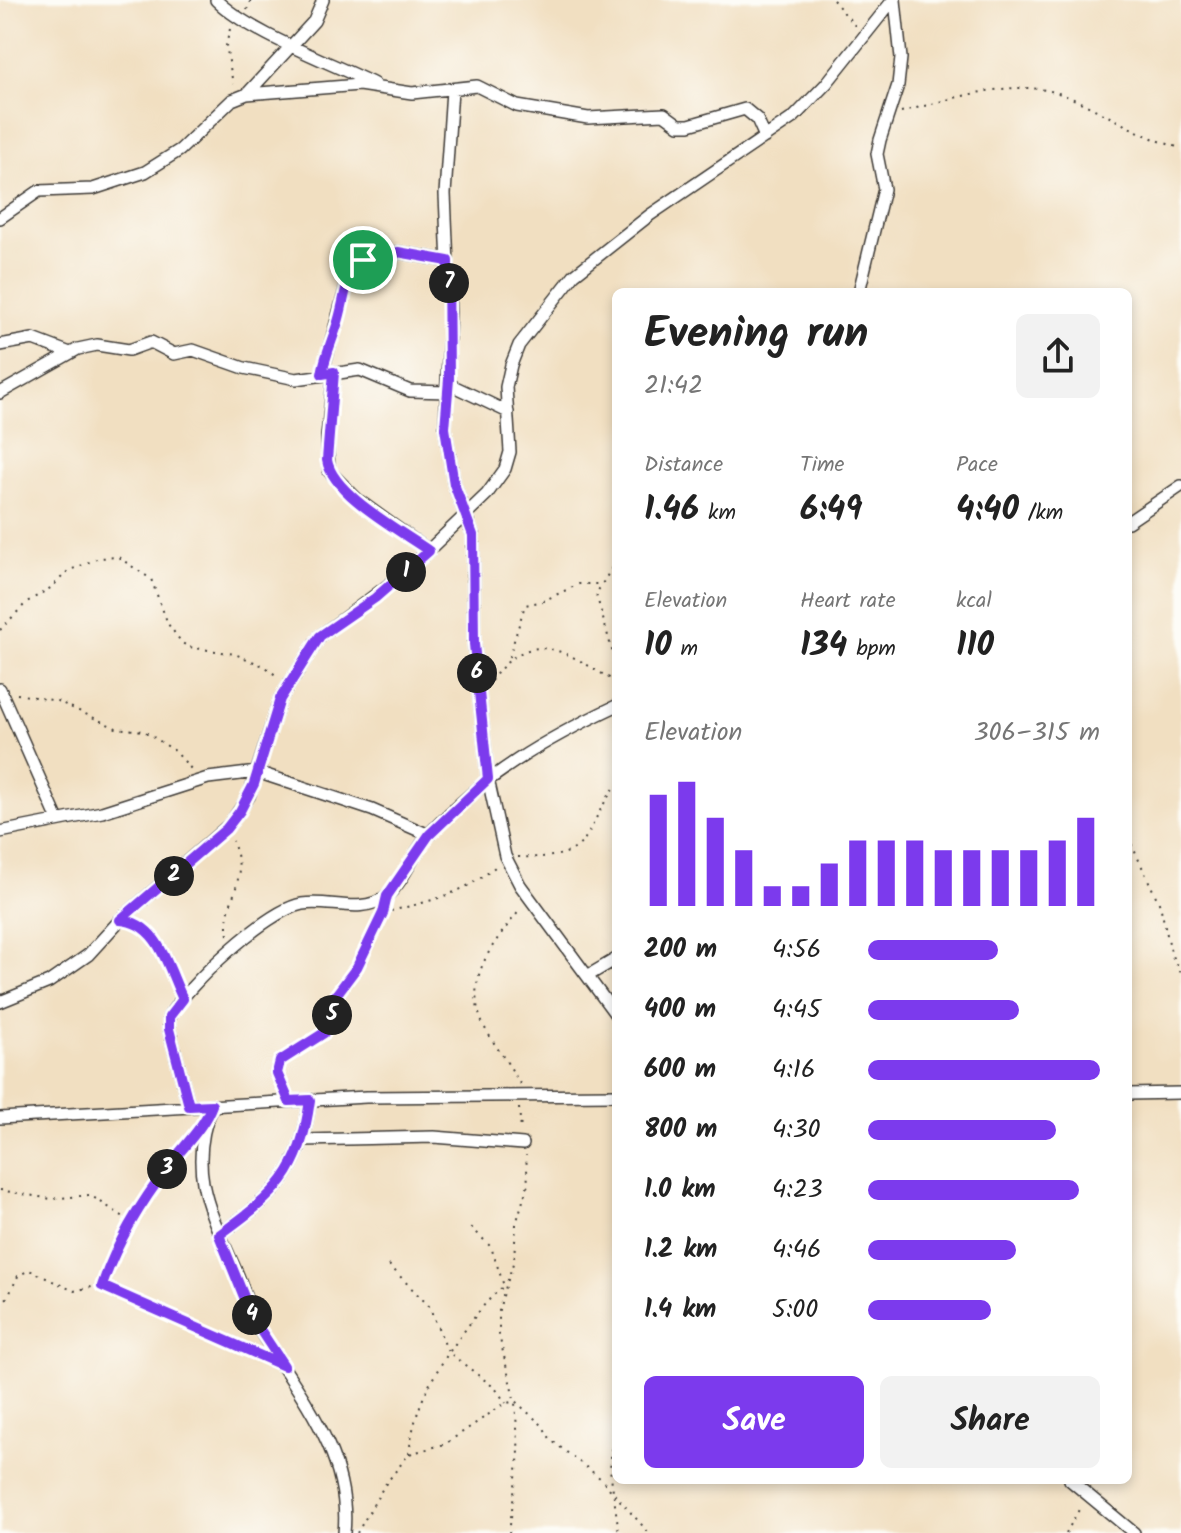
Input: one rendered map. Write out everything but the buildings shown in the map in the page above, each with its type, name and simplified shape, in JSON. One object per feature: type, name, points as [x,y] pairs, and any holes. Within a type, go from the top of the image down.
[{"type":"street","points":[[216,0],[243,19],[382,88]]},
{"type":"street","points":[[247,94],[290,43],[314,21],[323,0]]},
{"type":"street","points":[[0,1002],[30,991],[75,965],[120,920],[226,829],[249,796],[273,716],[286,688],[320,636],[375,598],[429,551],[467,514],[505,469],[510,452],[506,387],[519,345],[574,275],[640,222],[794,117],[894,0]]},
{"type":"street","points":[[860,288],[884,189],[877,154],[898,85],[901,58],[894,0]]},
{"type":"street","points":[[0,218],[39,191],[93,189],[145,172],[180,150],[229,103],[247,94],[359,85],[412,93],[477,86],[509,104],[588,118],[664,114],[679,125],[689,125],[745,109],[757,119],[765,137]]},
{"type":"street","points":[[452,90],[445,194],[448,261],[448,388],[445,413],[454,484],[473,535],[474,644],[488,779],[505,856],[530,898],[612,1009]]},
{"type":"street","points":[[429,551],[358,500],[329,471],[328,373],[349,276],[363,260],[376,256],[388,260],[398,252],[448,261]]},
{"type":"street","points":[[0,345],[33,339],[70,353]]},
{"type":"street","points":[[0,393],[70,353],[97,345],[129,350],[151,342],[174,354],[193,350],[283,377],[304,379],[328,373],[368,371],[410,391],[448,388],[508,412]]},
{"type":"street","points":[[1132,519],[1181,486]]},
{"type":"street","points":[[0,690],[58,820]]},
{"type":"street","points":[[189,1106],[169,1029],[169,1017],[234,947],[293,906],[312,903],[353,906],[387,896],[429,835],[488,779],[545,740],[612,708]]},
{"type":"street","points":[[0,832],[102,812],[199,781],[257,772],[372,810],[429,835]]},
{"type":"street","points":[[589,975],[612,961]]},
{"type":"street","points":[[1132,1094],[1181,1093]]},
{"type":"street","points":[[0,1118],[310,1100],[612,1095]]},
{"type":"street","points":[[219,1235],[279,1186],[304,1140],[310,1100]]},
{"type":"street","points":[[212,1105],[199,1156],[201,1180],[219,1235],[253,1319],[310,1404],[336,1464],[344,1533]]},
{"type":"street","points":[[304,1140],[434,1137],[523,1144]]},
{"type":"street","points":[[1075,1484],[1134,1533]]},
{"type":"path","points":[[833,0],[862,37]]},
{"type":"path","points":[[229,103],[233,79],[227,62],[227,33],[243,19]]},
{"type":"path","points":[[888,116],[982,92],[1047,91],[1146,137],[1181,148]]},
{"type":"path","points":[[0,630],[27,602],[52,587],[68,571],[99,558],[118,557],[155,584],[168,624],[182,643],[189,647],[235,654],[255,662],[277,676],[286,688]]},
{"type":"path","points":[[612,567],[596,594],[612,650]]},
{"type":"path","points":[[490,683],[508,659],[525,605],[543,601],[579,584],[601,584]]},
{"type":"path","points":[[508,659],[523,651],[558,649],[612,680]]},
{"type":"path","points":[[0,690],[45,697],[94,715],[116,728],[134,728],[152,735],[175,751],[199,781]]},
{"type":"path","points":[[383,913],[462,891],[505,856],[559,855],[583,843],[612,793]]},
{"type":"path","points":[[226,829],[240,868],[227,924],[234,947]]},
{"type":"path","points":[[1132,846],[1160,905],[1172,956],[1181,973]]},
{"type":"path","points":[[289,1101],[277,1073],[280,1061],[311,1043],[329,1026],[336,995],[357,967],[383,913],[387,896]]},
{"type":"path","points":[[509,1533],[519,1454],[515,1401],[499,1335],[504,1286],[512,1269],[516,1224],[528,1184],[529,1169],[523,1144],[521,1095],[478,1012],[475,981],[495,938],[530,898]]},
{"type":"path","points":[[120,920],[135,921],[153,935],[183,999]]},
{"type":"path","points":[[102,1286],[113,1256],[164,1172],[205,1125]]},
{"type":"path","points":[[0,1190],[51,1199],[90,1195],[134,1223]]},
{"type":"path","points":[[467,1223],[491,1247],[504,1286]]},
{"type":"path","points":[[389,1265],[429,1306],[448,1352],[495,1388],[506,1403]]},
{"type":"path","points":[[0,1304],[23,1271],[37,1272],[74,1291],[102,1286],[284,1366]]},
{"type":"path","points":[[357,1533],[384,1486],[409,1454],[411,1428],[425,1388],[481,1306],[504,1286]]},
{"type":"path","points":[[409,1454],[445,1444],[506,1403],[515,1401]]},
{"type":"path","points":[[515,1401],[542,1425],[551,1440],[611,1490],[649,1533]]},
{"type":"path","points":[[612,1472],[611,1490],[619,1533]]},
{"type":"path","points":[[1066,1533],[1090,1496]]},
{"type":"route","points":[[395,252],[402,252],[448,261],[449,379],[445,428],[454,484],[473,535],[472,614],[488,779],[429,835],[395,883],[357,967],[336,995],[329,1026],[324,1033],[280,1061],[277,1073],[289,1101],[310,1100],[302,1148],[279,1186],[219,1235],[253,1319],[284,1366],[102,1286],[113,1256],[154,1187],[178,1153],[205,1125],[212,1105],[189,1106],[169,1029],[169,1017],[183,999],[153,935],[142,924],[120,920],[226,829],[240,811],[254,784],[280,699],[320,636],[375,598],[429,551],[342,488],[329,471],[327,436],[335,384],[334,372],[322,374],[349,276],[363,260],[376,256],[388,260],[395,252]]}]
